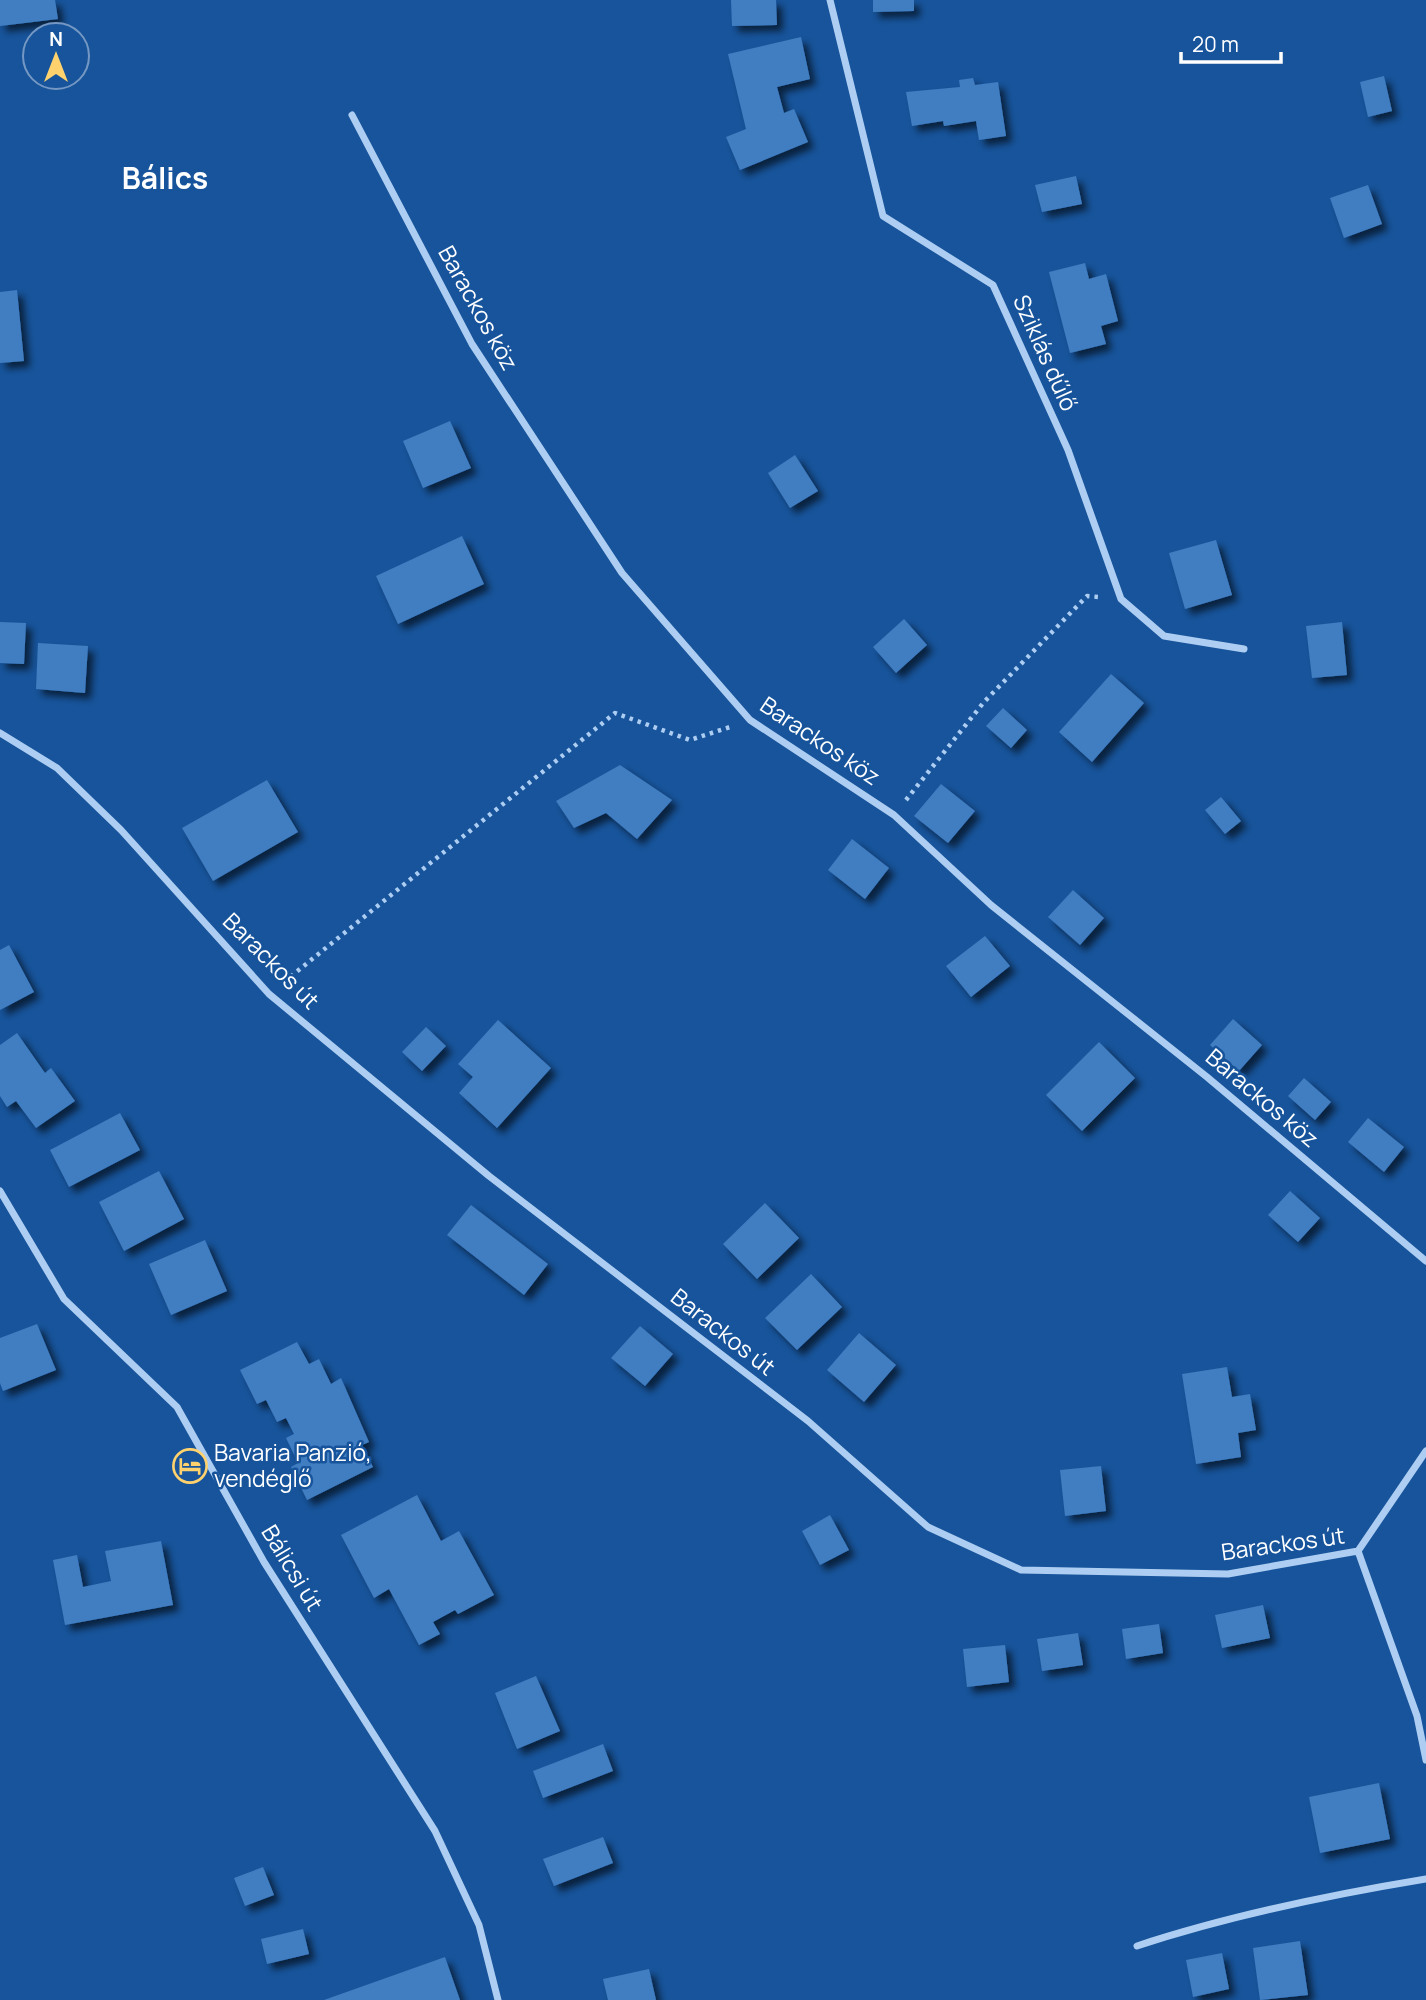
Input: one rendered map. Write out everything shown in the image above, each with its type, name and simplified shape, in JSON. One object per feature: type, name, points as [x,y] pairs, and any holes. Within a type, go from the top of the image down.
[{"type":"street","name":"Sziklás dűlő","points":[[830,0],[883,216],[993,285],[1068,450],[1121,599],[1164,636],[1244,649]]},
{"type":"street","name":"Barackos köz","points":[[352,115],[472,344],[614,562],[751,720],[894,815],[991,905],[1207,1077],[1426,1261]]},
{"type":"street","name":"Barackos út","points":[[0,733],[57,768],[121,830],[269,994],[489,1176],[808,1421],[928,1527],[1021,1570],[1228,1574],[1358,1551],[1417,1716],[1426,1760]]},
{"type":"street","name":"Bálicsi út","points":[[0,1191],[64,1299],[177,1406],[264,1562],[435,1831],[479,1925],[498,2000]]},
{"type":"street","points":[[1358,1551],[1426,1451]]},
{"type":"street","points":[[1137,1946],[1197,1926],[1237,1920],[1340,1893],[1426,1879]]},
{"type":"path","points":[[894,815],[984,702],[1087,596],[1121,599]]},
{"type":"path","points":[[269,994],[615,713],[690,740],[751,720]]},
{"type":"building","points":[[0,0],[55,0],[58,19],[21,21],[21,23],[0,26]]},
{"type":"building","points":[[731,0],[776,0],[777,25],[732,26]]},
{"type":"building","points":[[873,0],[914,0],[914,11],[873,12]]},
{"type":"building","points":[[801,37],[810,79],[777,87],[784,113],[794,109],[808,142],[740,170],[726,137],[746,129],[728,54]]},
{"type":"building","points":[[1384,76],[1392,111],[1368,117],[1360,82]]},
{"type":"building","points":[[973,78],[975,85],[998,82],[1006,136],[979,140],[976,121],[944,126],[943,121],[912,126],[906,92],[960,87],[959,80]]},
{"type":"building","points":[[1076,176],[1082,204],[1042,212],[1035,185]]},
{"type":"building","points":[[1368,185],[1382,224],[1344,238],[1330,198]]},
{"type":"building","points":[[1085,263],[1089,279],[1106,274],[1118,321],[1101,326],[1106,344],[1070,353],[1049,272]]},
{"type":"building","points":[[17,290],[24,361],[0,363],[0,292]]},
{"type":"building","points":[[450,421],[471,468],[423,488],[403,441]]},
{"type":"building","points":[[795,455],[818,491],[790,508],[768,473]]},
{"type":"building","points":[[462,536],[484,584],[398,624],[376,576]]},
{"type":"building","points":[[1216,540],[1232,595],[1185,609],[1169,553]]},
{"type":"building","points":[[904,619],[927,645],[896,673],[873,647]]},
{"type":"building","points":[[0,622],[26,623],[24,664],[0,663]]},
{"type":"building","points":[[1342,622],[1347,675],[1312,678],[1306,626]]},
{"type":"building","points":[[38,643],[88,646],[85,693],[36,689]]},
{"type":"building","points":[[1111,674],[1144,703],[1092,762],[1059,732]]},
{"type":"building","points":[[1003,708],[1027,730],[1011,748],[986,726]]},
{"type":"building","points":[[620,765],[672,800],[637,839],[606,813],[574,828],[556,801]]},
{"type":"building","points":[[267,780],[298,832],[213,881],[182,828]]},
{"type":"building","points":[[941,784],[975,811],[948,843],[914,816]]},
{"type":"building","points":[[1221,797],[1241,821],[1225,834],[1205,810]]},
{"type":"building","points":[[852,839],[889,868],[865,899],[828,870]]},
{"type":"building","points":[[1073,890],[1104,918],[1080,945],[1048,917]]},
{"type":"building","points":[[985,936],[1010,966],[971,997],[946,966]]},
{"type":"building","points":[[9,945],[34,992],[0,1010],[0,950]]},
{"type":"building","points":[[1233,1019],[1262,1045],[1239,1071],[1210,1045]]},
{"type":"building","points":[[498,1020],[551,1068],[497,1128],[459,1093],[473,1077],[458,1064]]},
{"type":"building","points":[[426,1027],[446,1046],[422,1071],[402,1052]]},
{"type":"building","points":[[17,1033],[45,1073],[51,1068],[75,1101],[36,1128],[16,1101],[7,1107],[0,1096],[0,1045]]},
{"type":"building","points":[[1099,1042],[1135,1078],[1082,1131],[1046,1095]]},
{"type":"building","points":[[1304,1078],[1331,1102],[1315,1120],[1288,1096]]},
{"type":"building","points":[[120,1113],[140,1150],[69,1187],[50,1150]]},
{"type":"building","points":[[1368,1118],[1404,1147],[1384,1172],[1348,1142]]},
{"type":"building","points":[[159,1171],[184,1219],[124,1251],[99,1202]]},
{"type":"building","points":[[1290,1191],[1320,1218],[1298,1242],[1268,1215]]},
{"type":"building","points":[[765,1203],[799,1238],[757,1279],[723,1244]]},
{"type":"building","points":[[471,1205],[548,1264],[524,1295],[447,1235]]},
{"type":"building","points":[[205,1240],[227,1291],[171,1315],[149,1264]]},
{"type":"building","points":[[811,1274],[842,1307],[797,1350],[765,1318]]},
{"type":"building","points":[[37,1324],[56,1370],[3,1391],[0,1383],[0,1338]]},
{"type":"building","points":[[640,1326],[673,1354],[645,1386],[611,1358]]},
{"type":"building","points":[[859,1333],[896,1365],[864,1402],[827,1370]]},
{"type":"building","points":[[297,1342],[309,1364],[319,1359],[331,1384],[341,1378],[369,1442],[362,1445],[373,1467],[307,1500],[291,1467],[298,1463],[286,1438],[294,1434],[286,1418],[277,1422],[266,1400],[257,1404],[240,1370]]},
{"type":"building","points":[[1227,1367],[1232,1397],[1250,1394],[1256,1430],[1238,1433],[1241,1457],[1196,1464],[1182,1374]]},
{"type":"building","points":[[1101,1466],[1106,1511],[1065,1516],[1060,1470]]},
{"type":"building","points":[[417,1495],[441,1541],[459,1531],[494,1595],[458,1614],[455,1610],[433,1622],[440,1634],[419,1645],[389,1589],[374,1598],[341,1535]]},
{"type":"building","points":[[830,1515],[849,1550],[820,1565],[802,1531]]},
{"type":"building","points":[[161,1541],[173,1605],[65,1625],[53,1560],[77,1555],[83,1587],[111,1581],[105,1551]]},
{"type":"building","points":[[1263,1605],[1270,1638],[1222,1648],[1215,1615]]},
{"type":"building","points":[[1159,1624],[1163,1653],[1126,1659],[1122,1629]]},
{"type":"building","points":[[1078,1633],[1083,1665],[1042,1671],[1037,1639]]},
{"type":"building","points":[[1005,1645],[1009,1682],[967,1687],[963,1649]]},
{"type":"building","points":[[536,1676],[560,1731],[517,1749],[495,1693]]},
{"type":"building","points":[[603,1744],[613,1771],[543,1798],[533,1771]]},
{"type":"building","points":[[1379,1783],[1390,1839],[1320,1853],[1309,1797]]},
{"type":"building","points":[[603,1837],[613,1863],[554,1886],[543,1859]]},
{"type":"building","points":[[263,1867],[274,1895],[245,1906],[234,1878]]},
{"type":"building","points":[[303,1929],[309,1954],[267,1964],[261,1939]]},
{"type":"building","points":[[1300,1941],[1308,1995],[1260,2000],[1253,1948]]},
{"type":"building","points":[[1222,1953],[1229,1989],[1193,1997],[1186,1960]]},
{"type":"building","points":[[445,1957],[460,2000],[324,2000]]},
{"type":"building","points":[[649,1969],[656,2000],[608,2000],[603,1979]]},
{"type":"place","name":"Bavaria Panzió, vendéglő","points":[[190,1466]]},
{"type":"district","name":"Bálics","points":[[165,179]]}]
